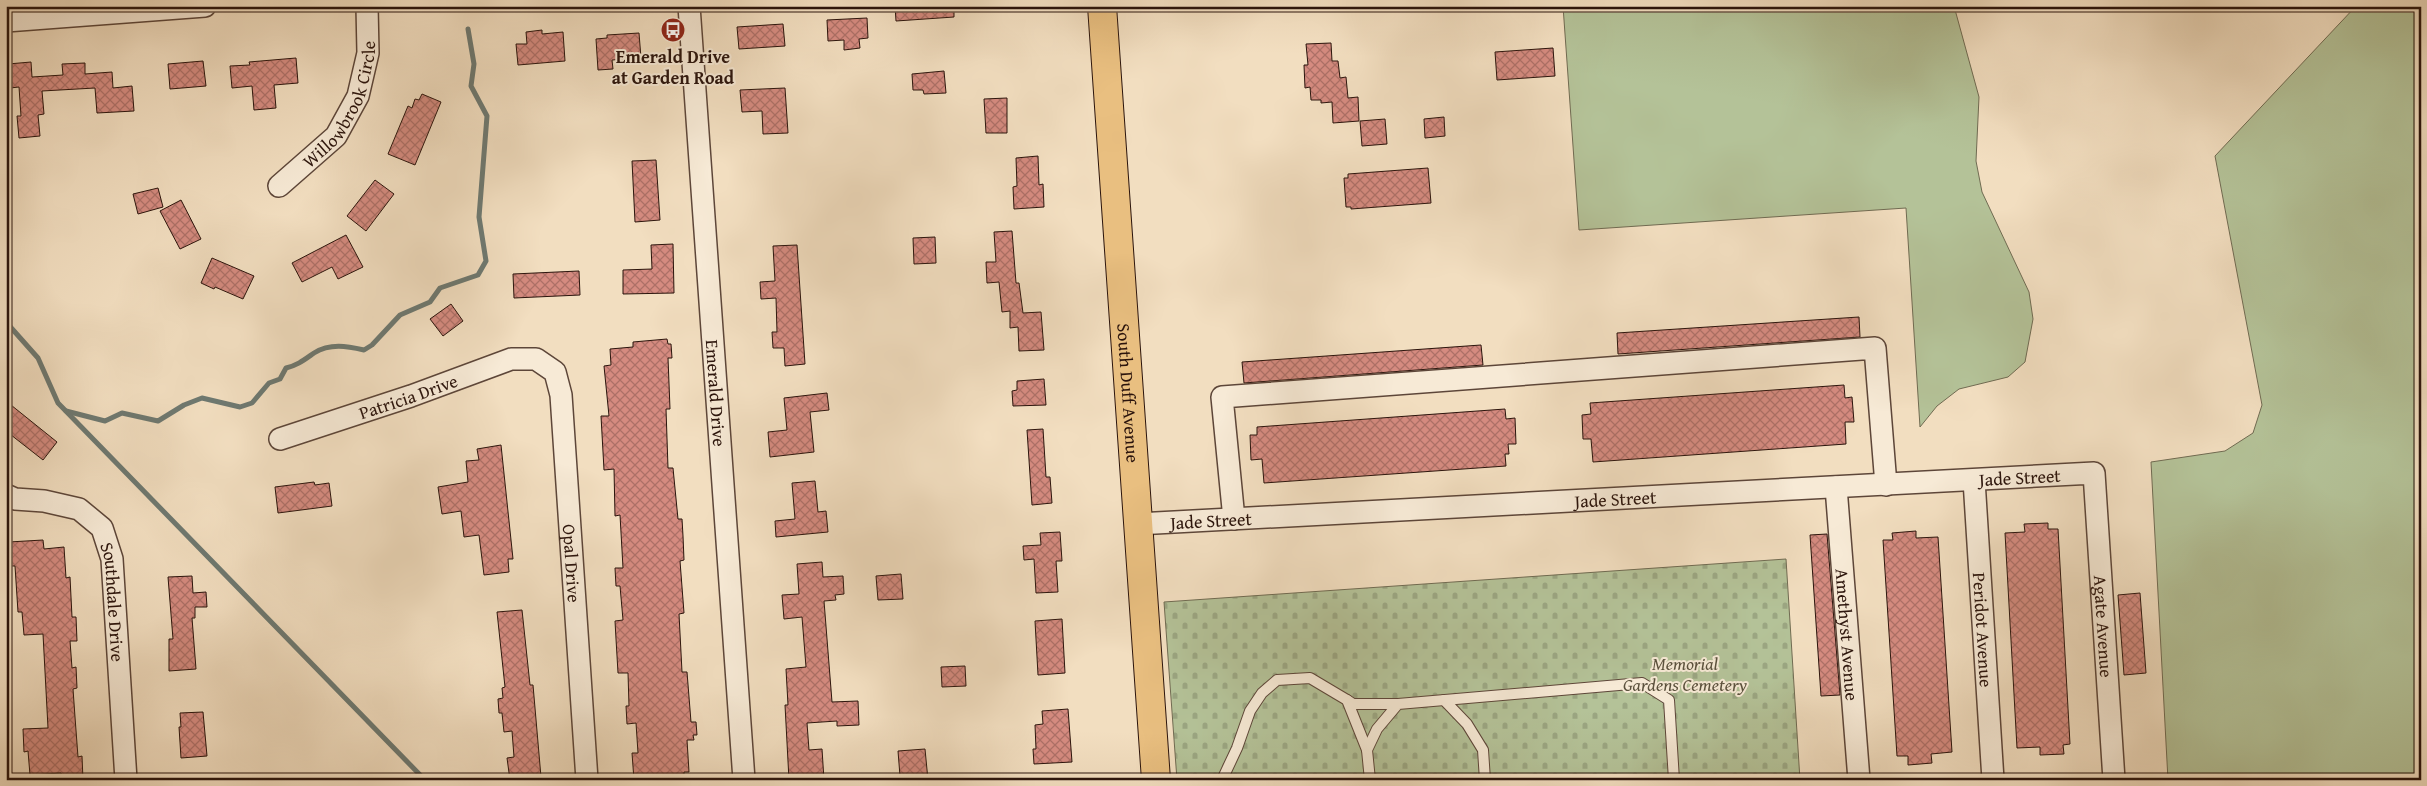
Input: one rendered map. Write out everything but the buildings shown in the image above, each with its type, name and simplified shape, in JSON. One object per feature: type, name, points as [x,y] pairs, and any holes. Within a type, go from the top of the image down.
[{"type":"main road","name":"South Duff Avenue","points":[[1102,6],[1156,780]]},
{"type":"street","points":[[6,21],[205,6]]},
{"type":"street","name":"Willowbrook Circle","points":[[279,186],[336,136],[358,96],[368,53],[367,6]]},
{"type":"street","name":"Emerald Drive","points":[[689,6],[744,780]]},
{"type":"street","points":[[1234,519],[1222,397],[1874,348],[1886,484]]},
{"type":"street","name":"Patricia Drive","points":[[280,439],[411,396],[511,359],[536,359]]},
{"type":"street","name":"Opal Drive","points":[[536,359],[555,372],[561,395],[587,780]]},
{"type":"street","name":"Jade Street","points":[[1137,524],[2094,474]]},
{"type":"street","name":"Agate Avenue","points":[[2094,474],[2114,780]]},
{"type":"street","name":"Peridot Avenue","points":[[1974,480],[1994,780]]},
{"type":"street","name":"Amethyst Avenue","points":[[1836,487],[1860,780]]},
{"type":"street","name":"Southdale Drive","points":[[6,495],[15,500],[44,502],[79,509],[102,528],[112,559],[126,780]]},
{"type":"lane","points":[[1222,780],[1237,748],[1250,711],[1262,692],[1277,680],[1310,678],[1353,704],[1398,704],[1642,683],[1669,700],[1674,780]]},
{"type":"lane","points":[[1347,700],[1368,750],[1370,780]]},
{"type":"lane","points":[[1444,700],[1467,724],[1483,750],[1485,780]]},
{"type":"lane","points":[[1368,750],[1377,729],[1398,704]]},
{"type":"green space","points":[[1563,6],[1954,6],[1979,97],[1976,161],[1982,192],[2029,292],[2033,319],[2025,362],[2008,377],[1959,389],[1937,406],[1920,427],[1906,208],[1579,230]]},
{"type":"green space","points":[[2356,6],[2421,6],[2421,780],[2168,780],[2151,462],[2225,451],[2253,433],[2262,405],[2215,156]]},
{"type":"green space","name":"Memorial Gardens Cemetery","points":[[1786,559],[1800,780],[1177,780],[1164,602]]},
{"type":"waterway","points":[[66,411],[105,421],[122,413],[158,421],[184,405],[202,398],[240,407],[252,403],[269,383],[280,379],[286,368],[326,348],[345,347],[364,350],[372,345],[400,315],[430,302],[440,288],[478,275],[486,261],[479,217],[487,116],[471,86],[474,64],[468,29]]},
{"type":"waterway","points":[[6,322],[38,358],[58,403],[425,780]]},
{"type":"place","name":"Emerald Drive at Garden Road","points":[[673,30]]}]
